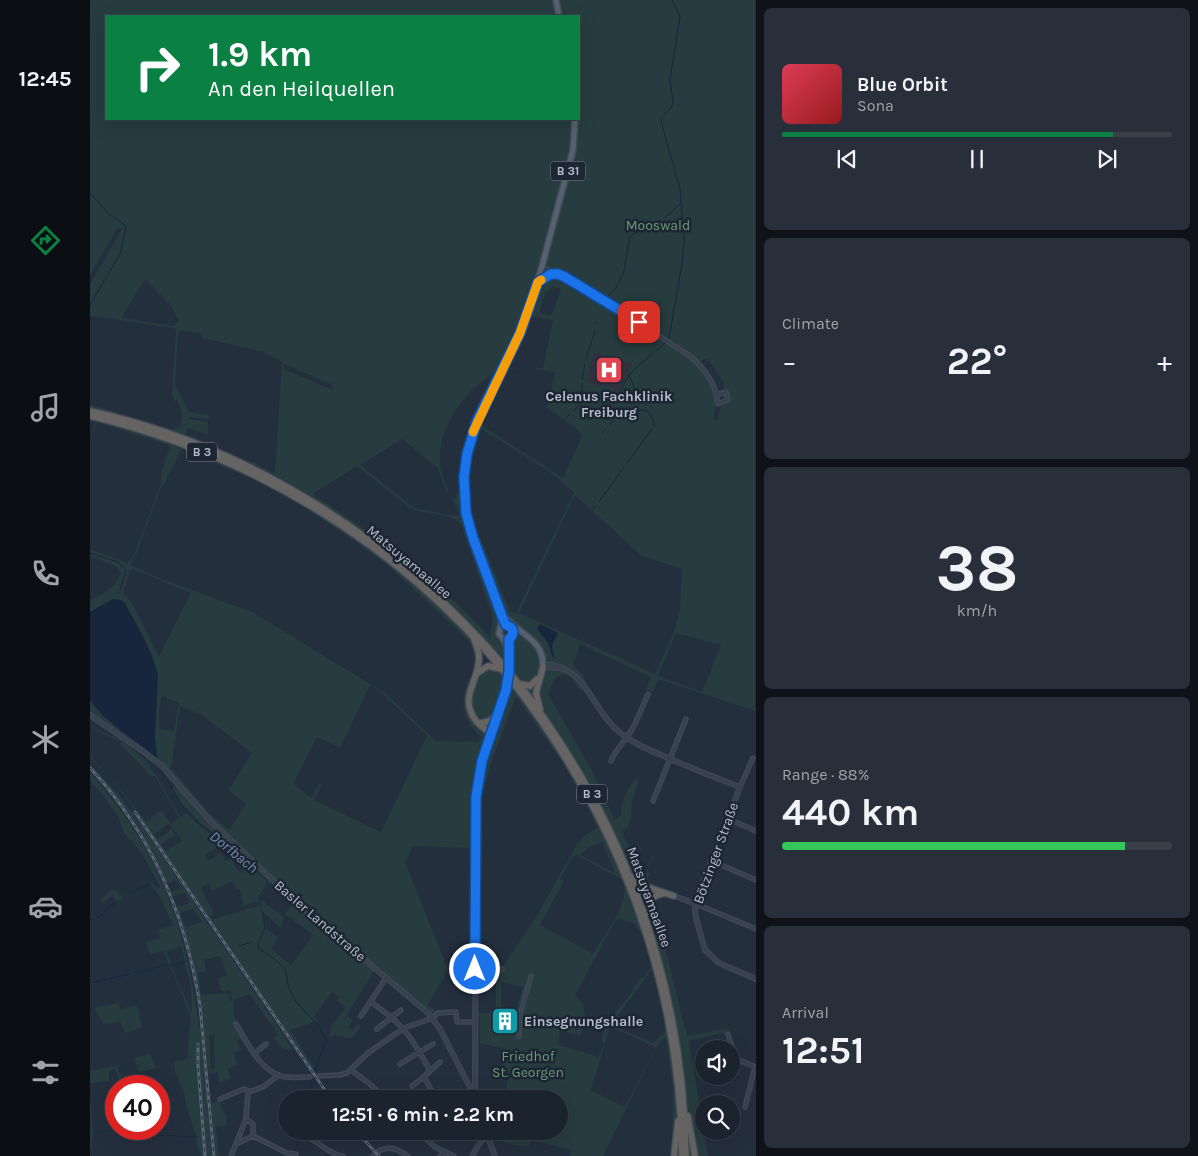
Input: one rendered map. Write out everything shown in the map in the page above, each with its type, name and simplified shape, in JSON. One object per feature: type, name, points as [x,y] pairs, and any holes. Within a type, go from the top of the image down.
[{"type":"highway","name":"B 3","points":[[90,411],[157,430],[203,448],[264,475],[309,502]]},
{"type":"highway","name":"B 3","points":[[90,416],[138,429],[197,449],[309,502]]},
{"type":"highway","name":"Matsuyamaallee","points":[[309,502],[395,564],[440,603],[518,683],[568,752],[615,840],[646,918],[664,978],[679,1057],[686,1156]]},
{"type":"highway","name":"Matsuyamaallee","points":[[309,502],[355,529],[413,573],[456,612],[507,673],[542,720],[575,772],[605,828],[625,874],[648,939],[665,1004],[674,1057],[682,1110],[682,1156]]},
{"type":"highway","points":[[474,637],[479,656],[469,697],[471,711],[479,722],[492,732]]},
{"type":"highway","points":[[518,683],[525,686],[532,685],[536,682],[545,665]]},
{"type":"highway","name":"B 31","points":[[541,713],[536,693],[545,665]]},
{"type":"highway","points":[[476,674],[488,666],[507,673]]},
{"type":"highway","points":[[479,722],[490,721],[499,711]]},
{"type":"highway","points":[[630,876],[641,885],[674,896]]},
{"type":"highway","points":[[646,918],[647,905],[650,900],[655,896],[665,894]]},
{"type":"highway","points":[[674,1156],[682,1110]]},
{"type":"highway","points":[[682,1110],[688,1117],[696,1156]]},
{"type":"main road","points":[[556,0],[559,15]]},
{"type":"main road","name":"B 31","points":[[545,665],[537,644],[506,617],[500,607],[468,522],[465,496],[465,468],[473,431],[520,333],[542,270],[573,150],[575,120]]},
{"type":"main road","name":"B 31","points":[[499,711],[505,694],[509,671],[510,636],[499,634],[504,626],[500,607]]},
{"type":"main road","points":[[504,626],[510,627],[510,636],[524,634]]},
{"type":"main road","points":[[492,732],[499,711]]},
{"type":"street","points":[[542,270],[546,269],[572,280],[695,360],[709,376],[716,395]]},
{"type":"street","points":[[542,270],[551,274],[558,274]]},
{"type":"street","points":[[538,282],[551,274]]},
{"type":"street","name":"Bötzinger Straße","points":[[545,665],[564,668],[576,676],[609,722],[627,738],[670,759],[740,787]]},
{"type":"street","points":[[611,761],[613,755],[633,728],[648,694]]},
{"type":"street","name":"Basler Landstraße","points":[[90,715],[162,766],[207,817],[246,856],[295,901],[423,1008],[433,1018],[471,1090]]},
{"type":"street","points":[[653,801],[686,719]]},
{"type":"street","points":[[475,1090],[476,797],[480,768],[492,732]]},
{"type":"street","name":"Bötzinger Straße","points":[[753,758],[740,787],[696,904],[696,918],[702,942],[709,954],[719,963],[756,978]]},
{"type":"street","points":[[728,819],[756,831]]},
{"type":"street","points":[[712,861],[756,880]]},
{"type":"street","points":[[674,896],[756,929]]},
{"type":"street","points":[[475,969],[502,969]]},
{"type":"street","points":[[519,1036],[520,1015],[530,976]]},
{"type":"street","points":[[361,1016],[387,978]]},
{"type":"street","points":[[371,1002],[404,1028],[420,1051],[430,1071]]},
{"type":"street","points":[[377,1029],[401,1010]]},
{"type":"street","points":[[319,1076],[339,1075],[351,1070],[368,1053],[404,1028],[433,1018],[441,1012],[456,1012],[457,1022],[475,1022]]},
{"type":"street","points":[[236,1024],[254,1053],[267,1069],[280,1075],[310,1077]]},
{"type":"street","points":[[728,1034],[736,1059],[755,1067],[745,1107]]},
{"type":"street","points":[[254,1053],[266,1044]]},
{"type":"street","points":[[400,1064],[433,1044]]},
{"type":"street","points":[[412,1086],[440,1062]]},
{"type":"street","points":[[351,1070],[374,1090]]},
{"type":"street","points":[[220,1099],[244,1089],[250,1091],[263,1087],[280,1075]]},
{"type":"street","points":[[424,1077],[431,1090]]},
{"type":"street","points":[[232,1156],[246,1119],[247,1095],[250,1091]]},
{"type":"street","points":[[246,1119],[253,1124],[253,1136]]},
{"type":"street","points":[[237,1143],[253,1136]]},
{"type":"street","points":[[253,1136],[282,1151],[294,1154]]},
{"type":"street","points":[[314,1140],[331,1155],[343,1156]]},
{"type":"street","points":[[426,1140],[430,1144],[454,1156]]},
{"type":"street","points":[[472,1156],[482,1140]]},
{"type":"street","points":[[489,1140],[494,1156]]},
{"type":"street","points":[[374,1154],[383,1148],[390,1148],[408,1156]]},
{"type":"street","points":[[440,1156],[445,1152]]},
{"type":"shaded area","name":"Celenus Fachklinik Freiburg","points":[[595,353],[633,364],[621,384],[619,392],[603,384],[599,387],[588,380]]},
{"type":"green space","name":"Mooswald","points":[[90,0],[755,0],[755,711],[658,679],[653,692],[646,689],[651,677],[580,644],[573,665],[581,673],[587,684],[580,691],[571,678],[561,675],[555,679],[549,695],[592,771],[615,820],[621,815],[625,795],[637,778],[638,781],[632,799],[630,822],[622,832],[647,883],[645,874],[654,855],[647,872],[650,873],[648,877],[649,882],[664,887],[651,904],[664,943],[687,1036],[728,1028],[727,1032],[689,1041],[698,1095],[695,1095],[695,1140],[705,1140],[708,1156],[689,1156],[687,1123],[689,1117],[681,1049],[669,990],[648,913],[637,884],[615,833],[578,763],[552,723],[511,669],[512,656],[506,655],[506,664],[438,592],[400,559],[318,502],[230,456],[184,437],[150,425],[90,409],[90,405],[99,407],[174,430],[175,427],[179,428],[181,421],[180,407],[177,400],[174,401],[172,395],[176,330],[174,328],[90,316],[90,284],[122,229],[118,228],[90,275]],"holes":[[[145,279],[171,305],[179,320],[174,326],[121,318]],[[552,287],[561,290],[551,316],[541,314],[540,311],[545,293]],[[532,316],[553,320],[543,368],[510,368]],[[181,330],[200,333],[203,338],[263,352],[282,362],[275,474],[254,462],[250,462],[186,434],[188,428],[208,435],[208,422],[190,419],[189,417],[209,419],[209,415],[189,412],[175,385],[178,332]],[[680,348],[700,362],[707,358],[724,383],[729,401],[721,406],[717,421],[713,419],[715,397],[708,379],[695,363],[678,350]],[[595,353],[632,364],[619,391],[602,384],[599,387],[588,380]],[[284,364],[331,384],[333,390],[283,369]],[[531,368],[555,372],[547,407],[583,434],[563,478],[481,425],[508,369]],[[493,374],[494,378],[490,380],[493,382],[468,436],[464,450],[461,478],[462,493],[456,493],[457,497],[453,499],[440,463],[443,437],[455,411],[472,389]],[[480,428],[547,470],[574,493],[516,613],[511,612],[475,526],[472,514],[469,476],[472,451]],[[402,439],[438,468],[446,491],[449,492],[460,515],[454,516],[414,508],[360,465]],[[357,466],[410,508],[457,520],[461,524],[493,618],[490,637],[455,602],[415,567],[375,536],[314,495],[314,493]],[[575,495],[642,556],[682,569],[680,607],[674,633],[655,674],[519,613]],[[676,633],[721,645],[702,692],[658,676]]]},
{"type":"green space","name":"Friedhof St. Georgen","points":[[90,419],[145,434],[211,459],[278,490],[341,528],[399,572],[457,623],[473,641],[476,648],[476,671],[488,668],[495,669],[510,683],[555,748],[604,831],[602,833],[603,835],[605,834],[619,868],[645,938],[665,1011],[672,1048],[680,1156],[672,1156],[673,1089],[666,1036],[657,1045],[603,1156],[570,1156],[571,1150],[531,1140],[568,1140],[568,1090],[506,1090],[509,1073],[501,1071],[504,1049],[480,1043],[479,1013],[496,1012],[496,969],[502,968],[538,914],[577,844],[597,827],[563,763],[516,697],[492,760],[482,799],[480,959],[485,965],[483,967],[470,967],[470,848],[413,846],[405,862],[448,970],[428,1005],[435,1010],[436,1014],[432,1015],[406,993],[374,971],[342,1023],[348,1016],[353,1020],[349,1027],[353,1030],[358,1023],[361,1026],[352,1038],[335,1035],[329,1038],[331,1027],[346,1007],[337,1000],[339,997],[332,992],[314,1017],[317,1021],[290,1030],[314,1067],[313,1070],[137,813],[112,780],[90,758],[90,756],[118,786],[146,822],[161,810],[170,823],[154,834],[158,839],[172,829],[175,835],[161,844],[166,851],[182,841],[170,824],[179,818],[155,776],[151,776],[120,744],[122,742],[100,733],[90,725],[127,744],[134,750],[150,766],[180,817],[187,813],[201,827],[214,835],[200,824],[181,804],[172,790],[176,785],[153,761],[90,717],[90,700],[103,716],[90,601],[116,583],[121,573],[116,566],[90,556],[90,549],[128,563],[134,555],[161,483],[162,470],[170,447],[169,445],[97,422],[90,441],[95,422],[90,421]],"holes":[[[182,449],[255,480],[304,507],[358,543],[391,568],[470,643],[475,663],[466,687],[463,703],[466,716],[481,738],[478,742],[436,741],[385,693],[252,612],[132,566],[131,563],[136,555],[161,487]],[[133,569],[191,593],[159,657],[133,605],[123,592],[130,571]],[[370,685],[381,692],[427,736],[381,832],[314,800],[321,785],[320,782],[311,798],[293,784],[317,737],[340,748]],[[162,696],[179,703],[179,705],[170,705],[178,706],[174,731],[159,729],[159,709]],[[180,706],[202,715],[252,753],[229,790],[246,804],[229,830],[210,814],[171,768]],[[110,721],[147,733],[149,751],[123,734]],[[216,837],[240,854],[249,864],[242,873],[235,867],[232,858],[226,861],[221,853],[208,861],[205,855],[217,847],[213,841]],[[602,842],[615,873],[580,855],[590,847]],[[576,855],[621,879],[624,887],[621,907],[593,954],[540,925],[564,881],[560,879],[573,856]],[[233,881],[236,890],[240,889],[243,906],[257,901],[259,906],[213,919],[211,918],[213,910],[203,894],[202,887],[209,883],[212,891]],[[271,881],[294,902],[285,914],[313,935],[291,966],[271,948],[278,937],[266,929],[263,912],[281,928],[284,917],[260,899]],[[617,918],[634,923],[644,939],[651,967],[643,978],[641,977],[634,990],[614,1014],[609,1024],[586,1020],[583,1004],[575,995]],[[652,969],[665,1032],[653,1043],[611,1025]],[[501,982],[523,987],[515,1015],[501,1014]],[[586,1022],[606,1026],[601,1042],[604,1043],[599,1057],[558,1045],[560,1030],[580,1036]],[[610,1027],[654,1046],[654,1050],[625,1107],[591,1090]]]},
{"type":"green space","points":[[90,764],[119,795],[144,829],[293,1049],[283,1049],[273,1038],[279,1035],[249,994],[233,1000],[236,1023],[245,1039],[236,1040],[241,1050],[234,1053],[237,1065],[227,1069],[231,1078],[220,1083],[217,1072],[209,1074],[197,981],[176,907],[190,903],[185,893],[173,896],[171,892],[182,889],[176,880],[167,883],[137,824],[90,767]],"holes":[[[193,909],[202,922],[186,927],[180,913]],[[220,956],[227,976],[218,978],[221,991],[230,990],[232,999],[230,1003],[229,993],[201,995],[198,973],[206,971],[204,960]],[[209,1035],[214,1035],[215,1068],[211,1069]]]},
{"type":"green space","points":[[90,772],[125,816],[152,861],[171,906],[186,952],[202,1050],[212,1156],[201,1156],[195,1137],[170,1136],[196,1136],[184,1092],[175,1071],[174,1062],[187,1059],[191,1017],[170,966],[90,984],[169,965],[164,951],[150,954],[146,942],[160,938],[158,930],[173,925],[159,895],[150,884],[151,882],[158,889],[160,887],[142,853],[124,833],[118,816],[98,789],[94,785],[90,789],[93,784],[90,780]],"holes":[[[181,946],[191,986],[192,1013],[166,951]]]},
{"type":"green space","points":[[141,887],[117,902],[112,895],[102,903],[100,900],[112,889],[114,891],[117,890],[122,896]]},
{"type":"green space","points":[[118,1003],[120,1009],[137,1005],[142,1028],[124,1033],[121,1022],[104,1024],[94,1008]]},
{"type":"green space","points":[[150,1054],[156,1068],[139,1072],[134,1058]]},
{"type":"green space","points":[[117,1066],[121,1075],[117,1075],[115,1069],[109,1071],[109,1075],[105,1075],[105,1081],[90,1083],[90,1071]]},
{"type":"green space","points":[[90,1094],[93,1131],[105,1131],[105,1133],[93,1132],[90,1151]]},
{"type":"green space","points":[[219,1101],[224,1113],[226,1113],[226,1126],[216,1127],[219,1156],[216,1156],[211,1103]]},
{"type":"green space","points":[[504,1140],[531,1140],[529,1147],[505,1143]]},
{"type":"water","points":[[113,599],[121,600],[125,603],[144,638],[158,675],[155,737],[157,758],[103,716],[90,700],[90,612]]},
{"type":"water","points":[[540,624],[558,633],[552,645],[554,658],[548,643],[537,629]]},
{"type":"waterway","points":[[663,116],[673,103],[670,79],[680,17],[672,0]]},
{"type":"waterway","points":[[662,118],[661,121],[680,189],[684,241],[682,264],[669,338]]},
{"type":"waterway","points":[[90,193],[108,213],[126,226],[121,252],[90,305]]},
{"type":"waterway","points":[[665,218],[681,203]]},
{"type":"waterway","points":[[606,299],[618,285],[624,271],[630,236],[660,221]]},
{"type":"waterway","points":[[586,359],[595,331]]},
{"type":"waterway","points":[[656,351],[665,343]]},
{"type":"waterway","points":[[619,402],[626,379],[652,354]]},
{"type":"waterway","points":[[582,379],[585,364]]},
{"type":"waterway","points":[[629,375],[636,392],[634,399]]},
{"type":"waterway","points":[[574,411],[582,401],[582,383]]},
{"type":"waterway","points":[[633,402],[637,410],[648,411],[655,426]]},
{"type":"waterway","points":[[610,425],[617,412]]},
{"type":"waterway","points":[[566,418],[570,414]]},
{"type":"waterway","points":[[602,433],[607,428]]},
{"type":"waterway","points":[[627,463],[652,429]]},
{"type":"waterway","points":[[599,502],[624,467]]},
{"type":"waterway","points":[[90,553],[118,562],[126,570],[120,590]]},
{"type":"waterway","name":"Dorfbach","points":[[158,764],[181,804],[200,824],[240,854],[266,879],[268,883],[259,898],[264,926],[258,948],[275,959],[283,967],[289,990],[295,1000],[323,1033],[326,1041],[314,1072]]},
{"type":"waterway","points":[[90,788],[93,785]]},
{"type":"waterway","points":[[141,888],[150,884]]},
{"type":"waterway","points":[[123,897],[140,888]]},
{"type":"waterway","points":[[109,908],[117,901]]},
{"type":"waterway","points":[[97,918],[107,910]]},
{"type":"waterway","points":[[90,920],[94,919]]},
{"type":"waterway","points":[[239,946],[252,942]]},
{"type":"waterway","points":[[171,965],[184,962]]},
{"type":"waterway","points":[[156,968],[169,965]]},
{"type":"waterway","points":[[135,973],[155,969]]},
{"type":"waterway","points":[[109,979],[131,974]]},
{"type":"waterway","points":[[90,983],[107,979]]},
{"type":"waterway","name":"Dorfbach","points":[[310,1090],[312,1078]]},
{"type":"waterway","points":[[94,1132],[105,1132]]},
{"type":"waterway","points":[[170,1136],[179,1136]]},
{"type":"waterway","points":[[181,1136],[198,1137]]},
{"type":"waterway","name":"Dorfbach","points":[[294,1156],[300,1140]]},
{"type":"railway","points":[[90,768],[112,794],[148,849],[163,878],[186,941],[200,1006],[214,1156]]},
{"type":"railway","points":[[135,812],[325,1090]]},
{"type":"railway","points":[[198,1044],[205,1156]]},
{"type":"railway","points":[[364,1140],[379,1156]]},
{"type":"slow traffic","points":[[473,432],[520,333],[538,282],[541,280]]},
{"type":"place","name":"Celenus Fachklinik Freiburg","points":[[609,370]]},
{"type":"place","name":"Einsegnungshalle","points":[[505,1021]]},
{"type":"route","points":[[475,969],[476,797],[482,761],[506,690],[509,671],[509,639],[513,632],[512,628],[506,625],[502,616],[473,538],[466,513],[464,477],[470,442],[477,421],[520,333],[538,282],[551,274],[558,274],[572,280],[639,322]]}]
